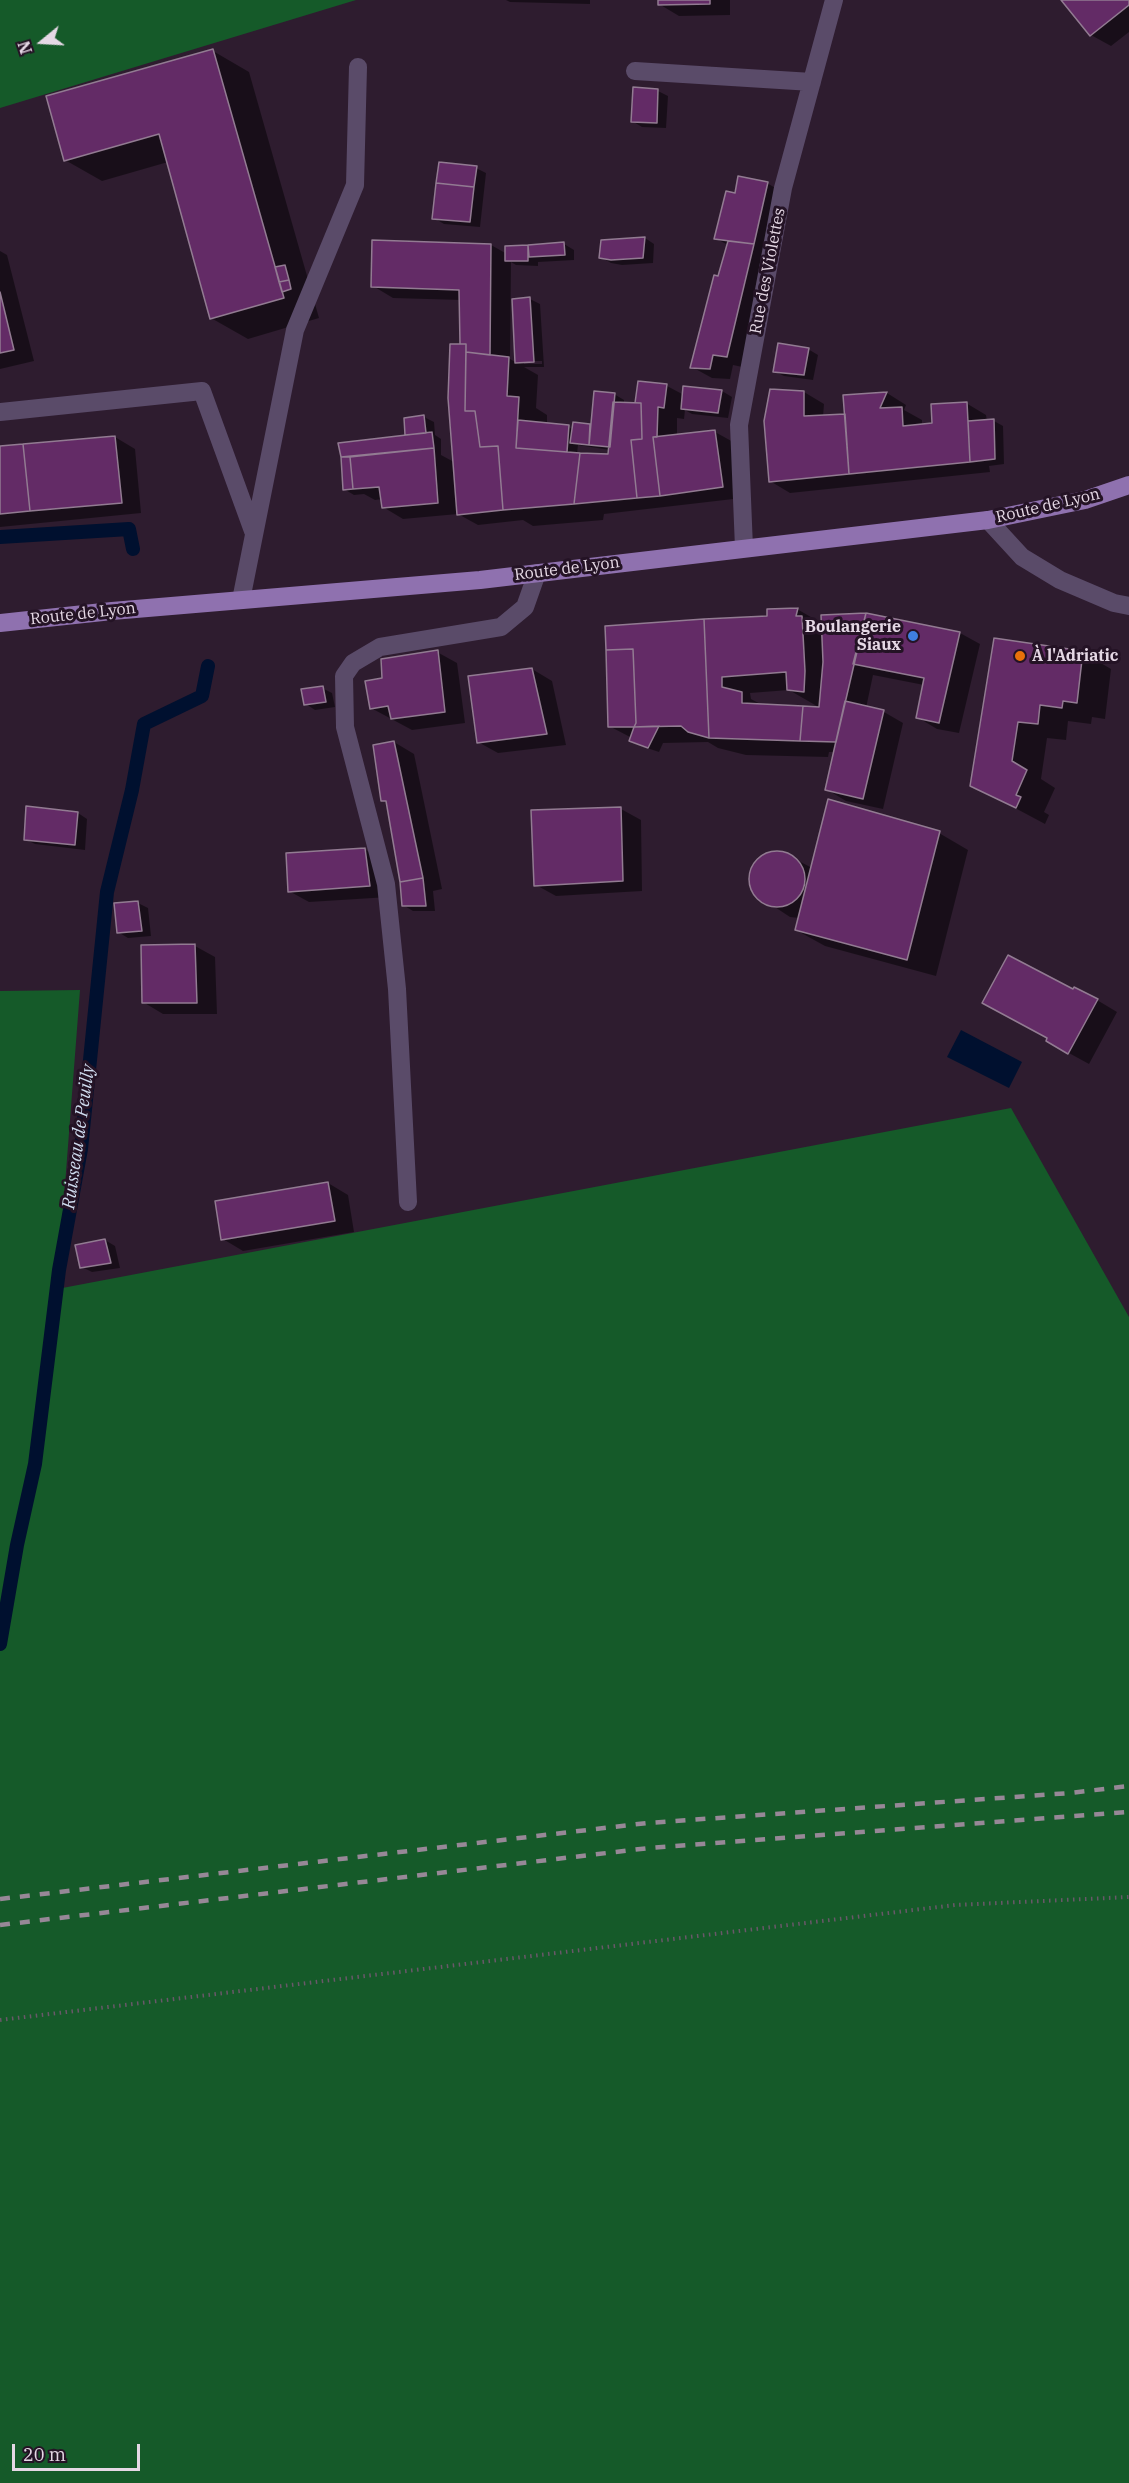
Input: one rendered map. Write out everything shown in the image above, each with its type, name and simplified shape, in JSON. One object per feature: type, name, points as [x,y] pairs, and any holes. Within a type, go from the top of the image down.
[{"type":"main road","name":"Route de Lyon","points":[[0,623],[537,573],[988,520],[1085,500],[1129,485]]},
{"type":"street","name":"Rue des Violettes","points":[[744,548],[739,425],[783,188],[834,0]]},
{"type":"street","points":[[241,600],[295,330],[355,185],[358,67]]},
{"type":"street","points":[[635,71],[812,82]]},
{"type":"street","points":[[0,412],[202,391],[254,533]]},
{"type":"street","points":[[988,520],[1022,557],[1060,580],[1114,603],[1129,606]]},
{"type":"street","points":[[408,1202],[396,989],[386,884],[345,727],[344,676],[353,663],[380,647],[501,627],[525,607],[537,573]]},
{"type":"path","points":[[0,2020],[955,1905],[1129,1898]]},
{"type":"green space","points":[[0,0],[356,0],[0,108]]},
{"type":"green space","points":[[80,990],[57,1289],[1011,1108],[1129,1317],[1129,2483],[0,2483],[0,991]]},
{"type":"water","points":[[961,1030],[1022,1062],[1009,1088],[947,1057]]},
{"type":"building","points":[[658,0],[710,0],[710,4],[658,5]]},
{"type":"building","points":[[1061,0],[1129,0],[1129,5],[1090,36]]},
{"type":"building","points":[[213,49],[284,298],[210,319],[159,134],[64,161],[46,96]]},
{"type":"building","points":[[633,87],[658,89],[657,123],[631,122]]},
{"type":"building","points":[[439,162],[477,166],[474,187],[436,183]]},
{"type":"building","points":[[738,176],[768,182],[754,244],[714,239],[726,191],[735,193]]},
{"type":"building","points":[[436,183],[474,187],[470,222],[432,219]]},
{"type":"building","points":[[645,237],[643,258],[611,260],[599,258],[601,240]]},
{"type":"building","points":[[372,240],[491,244],[490,355],[466,352],[466,344],[460,344],[459,290],[371,287]]},
{"type":"building","points":[[728,241],[754,244],[727,357],[713,355],[710,369],[690,368],[714,275],[718,276]]},
{"type":"building","points":[[564,242],[565,255],[529,257],[528,245]]},
{"type":"building","points":[[528,245],[528,261],[505,261],[505,246]]},
{"type":"building","points":[[285,265],[289,280],[279,282],[275,267]]},
{"type":"building","points":[[289,280],[291,289],[282,292],[279,282]]},
{"type":"building","points":[[0,292],[14,350],[0,353]]},
{"type":"building","points":[[530,297],[534,362],[515,363],[512,299]]},
{"type":"building","points":[[778,343],[809,348],[804,375],[773,372]]},
{"type":"building","points":[[450,344],[466,344],[465,411],[475,411],[480,447],[498,446],[503,510],[457,515],[448,398]]},
{"type":"building","points":[[466,352],[509,357],[507,396],[519,397],[516,448],[580,453],[574,504],[503,510],[498,446],[480,447],[475,411],[465,411]]},
{"type":"building","points":[[638,381],[667,384],[664,408],[658,407],[657,437],[653,437],[660,496],[637,498],[631,440],[642,439],[641,403],[635,403]]},
{"type":"building","points":[[683,386],[722,390],[718,413],[681,409]]},
{"type":"building","points":[[770,389],[804,391],[804,416],[845,414],[849,474],[769,482],[764,421]]},
{"type":"building","points":[[594,391],[615,393],[610,447],[589,445]]},
{"type":"building","points":[[887,392],[880,408],[902,407],[903,426],[932,423],[931,404],[967,402],[970,462],[849,474],[843,395]]},
{"type":"building","points":[[613,402],[641,403],[642,439],[631,440],[637,498],[574,504],[580,453],[608,454]]},
{"type":"building","points":[[424,415],[426,433],[405,435],[404,418]]},
{"type":"building","points":[[994,419],[995,459],[970,462],[968,421]]},
{"type":"building","points":[[518,420],[569,425],[567,452],[516,448]]},
{"type":"building","points":[[573,422],[590,424],[589,445],[570,443]]},
{"type":"building","points":[[715,430],[723,487],[660,496],[653,437]]},
{"type":"building","points":[[432,432],[434,448],[341,457],[338,443]]},
{"type":"building","points":[[115,436],[122,503],[30,511],[23,444]]},
{"type":"building","points":[[23,444],[30,511],[0,514],[0,446]]},
{"type":"building","points":[[434,448],[438,503],[382,508],[379,487],[353,489],[350,457]]},
{"type":"building","points":[[341,457],[350,457],[353,489],[343,490]]},
{"type":"building","points":[[798,608],[796,616],[802,616],[804,692],[787,690],[786,672],[722,677],[722,687],[742,692],[742,703],[803,706],[800,741],[709,738],[704,619],[767,616],[767,609]]},
{"type":"building","points":[[866,613],[960,632],[939,723],[916,718],[924,678],[853,664]]},
{"type":"building","points":[[866,613],[836,742],[800,741],[803,706],[819,707],[823,662],[821,615]]},
{"type":"building","points":[[704,619],[709,738],[688,732],[681,726],[634,727],[636,723],[633,649],[606,650],[605,626]]},
{"type":"building","points":[[994,638],[1083,651],[1077,703],[1063,701],[1062,708],[1040,705],[1038,724],[1018,722],[1012,761],[1027,770],[1016,795],[1021,797],[1016,808],[970,786]]},
{"type":"building","points":[[633,649],[636,723],[634,727],[608,727],[606,650]]},
{"type":"building","points":[[438,650],[445,712],[391,719],[388,706],[370,709],[365,681],[382,678],[381,659]]},
{"type":"building","points":[[532,668],[547,734],[477,743],[468,676]]},
{"type":"building","points":[[323,686],[326,702],[304,705],[301,689]]},
{"type":"building","points":[[845,701],[884,710],[863,799],[825,790]]},
{"type":"building","points":[[659,726],[648,748],[629,741],[634,727]]},
{"type":"building","points":[[394,741],[423,878],[400,882],[386,801],[381,801],[373,745]]},
{"type":"building","points":[[828,799],[940,831],[907,960],[795,930]]},
{"type":"building","points":[[26,806],[78,812],[75,845],[24,840]]},
{"type":"building","points":[[621,807],[623,881],[534,886],[531,810]]},
{"type":"building","points":[[365,848],[370,886],[288,892],[286,853]]},
{"type":"building","points":[[772,851],[782,851],[797,859],[803,868],[805,879],[803,890],[797,899],[782,907],[772,907],[761,902],[754,895],[749,884],[749,874],[754,863],[761,856]]},
{"type":"building","points":[[423,878],[426,906],[402,906],[400,882]]},
{"type":"building","points":[[138,901],[142,931],[117,933],[114,903]]},
{"type":"building","points":[[195,944],[197,1003],[142,1003],[141,945]]},
{"type":"building","points":[[1008,955],[1073,989],[1074,987],[1098,999],[1068,1054],[1046,1041],[1047,1038],[982,1003]]},
{"type":"building","points":[[328,1182],[335,1221],[221,1240],[215,1201]]},
{"type":"building","points":[[105,1239],[111,1263],[80,1268],[75,1245]]},
{"type":"waterway","name":"Ruisseau de Peuilly","points":[[0,537],[129,529],[133,549]]},
{"type":"waterway","name":"Ruisseau de Peuilly","points":[[0,1644],[17,1545],[35,1464],[59,1270],[81,1149],[107,892],[132,790],[144,724],[202,696],[208,666]]},
{"type":"railway","points":[[0,1899],[647,1823],[1070,1793],[1129,1786]]},
{"type":"railway","points":[[0,1925],[649,1848],[1129,1812]]},
{"type":"place","name":"Boulangerie Siaux","points":[[913,636]]},
{"type":"place","name":"À l'Adriatic","points":[[1020,656]]}]
